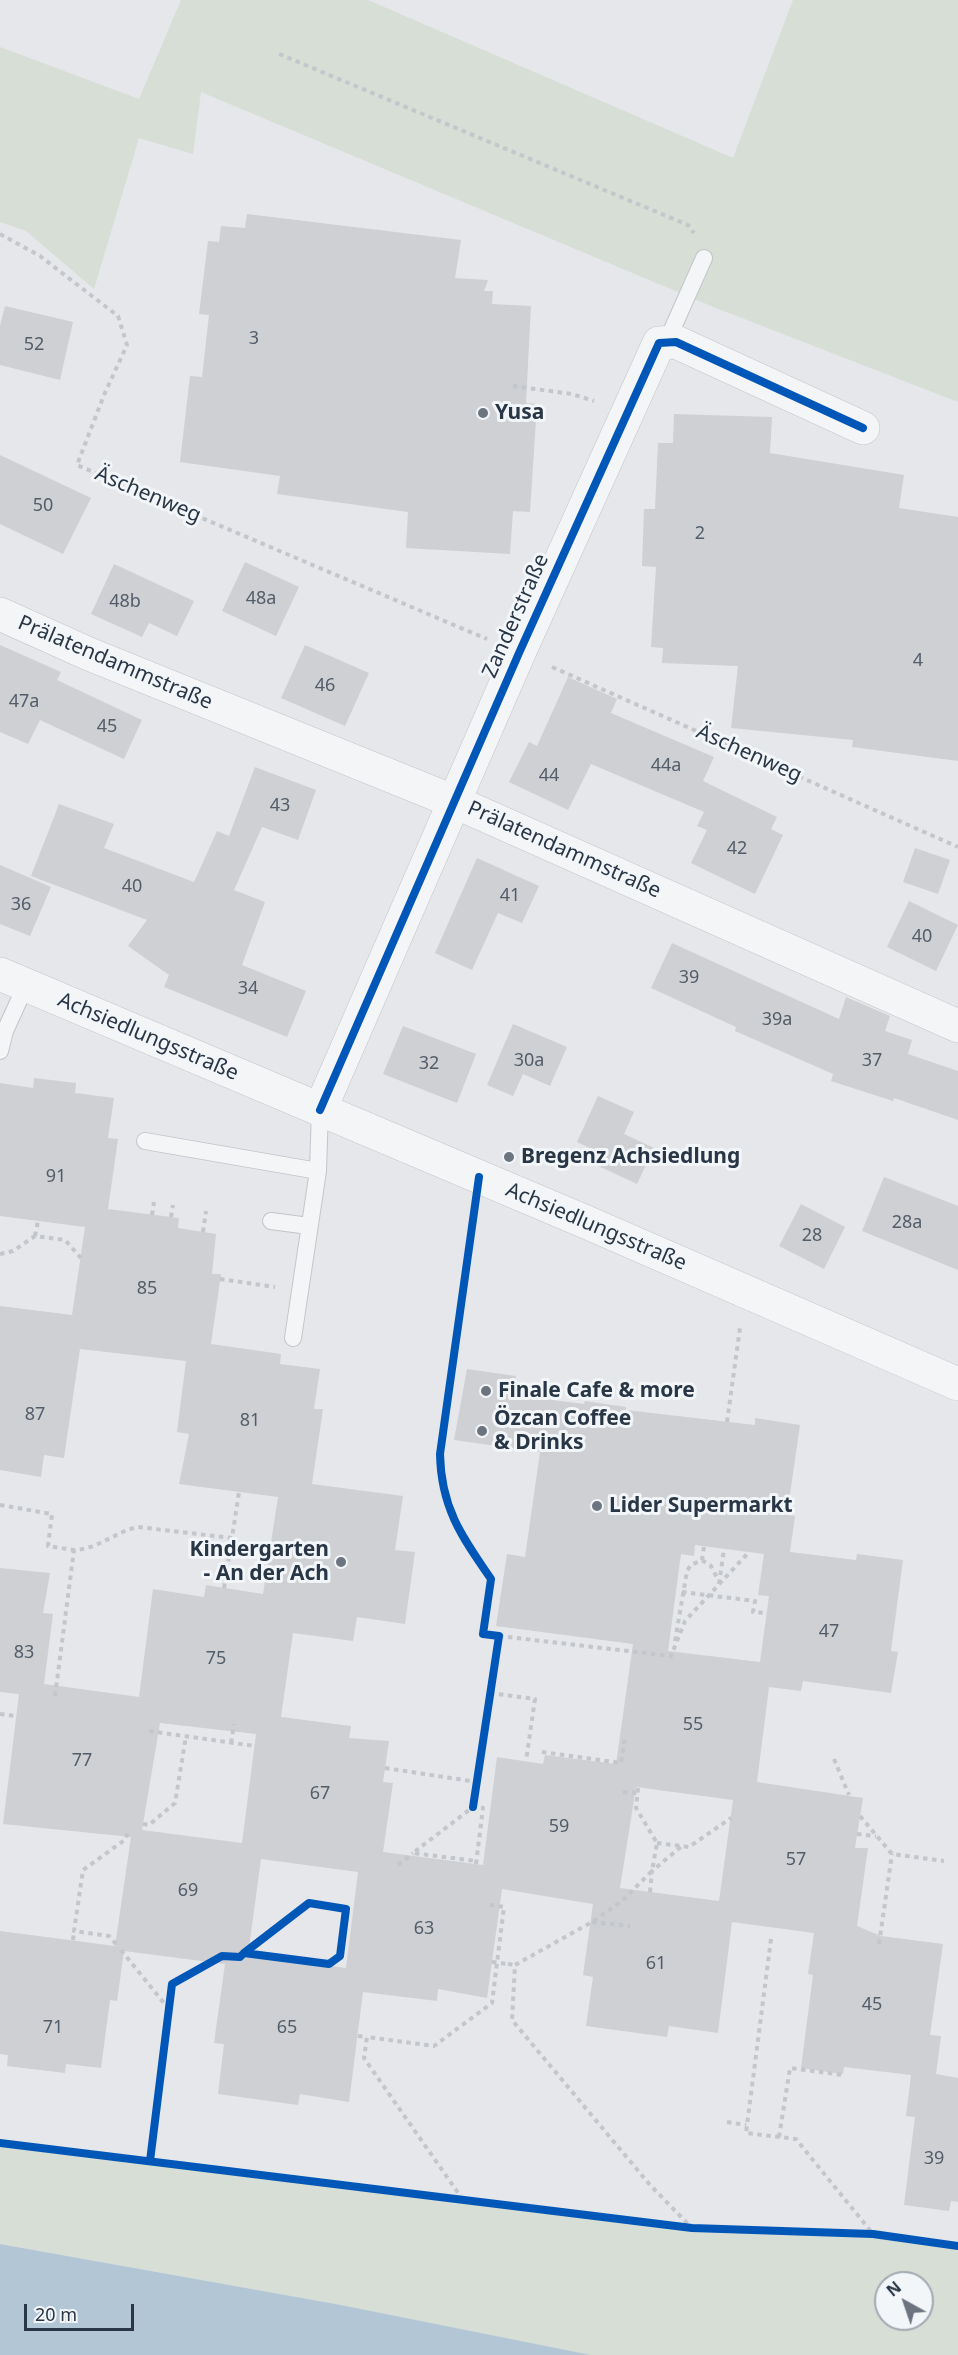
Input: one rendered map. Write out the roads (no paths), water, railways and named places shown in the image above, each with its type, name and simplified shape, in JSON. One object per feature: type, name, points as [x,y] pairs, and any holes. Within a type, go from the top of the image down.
[{"type":"street","points":[[667,341],[676,342],[863,428]]},
{"type":"street","name":"Zanderstraße","points":[[320,1110],[649,361],[659,343],[667,341]]},
{"type":"street","name":"Prälatendammstraße","points":[[0,614],[88,654],[455,802],[958,1026]]},
{"type":"street","name":"Achsiedlungsstraße","points":[[13,979],[958,1384]]},
{"type":"lane","points":[[667,341],[704,258]]},
{"type":"lane","points":[[0,1051],[13,979]]},
{"type":"lane","points":[[293,1338],[318,1170],[320,1110]]},
{"type":"lane","points":[[145,1141],[318,1170]]},
{"type":"lane","points":[[271,1221],[309,1226]]},
{"type":"water","points":[[0,2244],[341,2305],[591,2355],[0,2355]]},
{"type":"place","name":"Yusa","points":[[483,413]]},
{"type":"place","name":"Bregenz Achsiedlung","points":[[509,1157]]},
{"type":"place","name":"Finale Cafe & more","points":[[486,1391]]},
{"type":"place","name":"Özcan Coffee & Drinks","points":[[482,1431]]},
{"type":"place","name":"Lider Supermarkt","points":[[597,1506]]},
{"type":"place","name":"Kindergarten - An der Ach","points":[[341,1562]]}]
